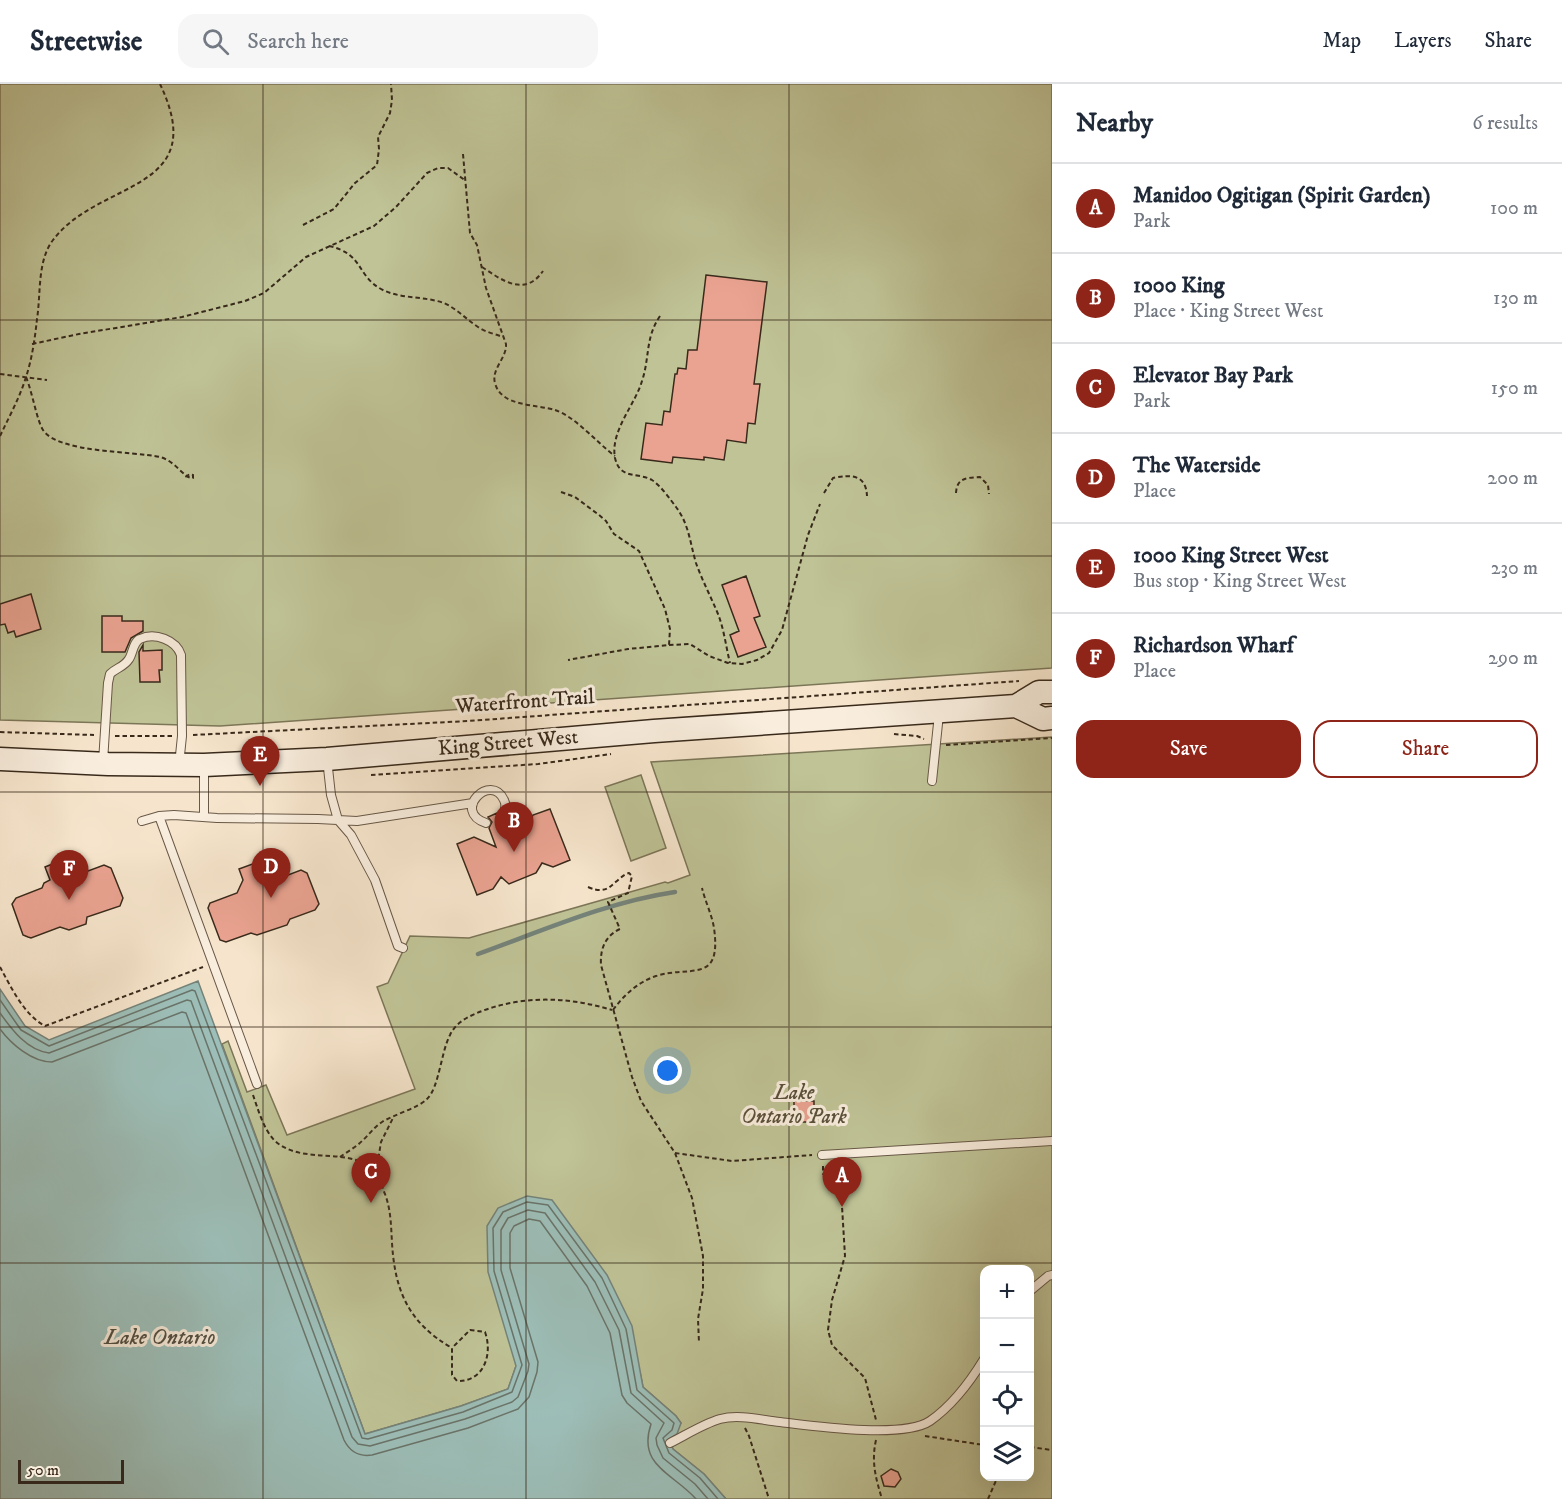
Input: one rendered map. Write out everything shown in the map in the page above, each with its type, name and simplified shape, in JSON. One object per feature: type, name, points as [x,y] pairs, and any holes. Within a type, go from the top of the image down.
[{"type":"main road","name":"King Street West","points":[[0,759],[102,764],[204,765],[327,759],[642,732],[1016,706],[1039,692],[1052,692]]},
{"type":"main road","name":"King Street West","points":[[1016,706],[1043,718],[1052,718]]},
{"type":"lane","points":[[102,764],[110,674],[126,664],[136,642],[150,637],[162,638],[171,642],[180,651],[182,736],[178,765]]},
{"type":"lane","points":[[932,781],[939,711]]},
{"type":"lane","points":[[327,759],[331,795],[338,820],[351,836],[375,880],[398,946],[403,948]]},
{"type":"lane","points":[[204,765],[204,818]]},
{"type":"lane","points":[[486,823],[477,818],[474,813],[473,802],[483,791],[499,793],[503,797],[506,808],[502,818]]},
{"type":"lane","points":[[142,822],[159,816],[357,821],[473,802]]},
{"type":"lane","points":[[159,816],[254,1085]]},
{"type":"lane","points":[[822,1155],[1052,1142]]},
{"type":"lane","points":[[1034,1288],[1052,1275]]},
{"type":"lane","points":[[670,1443],[721,1419],[738,1417],[813,1426],[879,1430],[904,1428],[929,1422],[962,1393],[980,1365]]},
{"type":"path","points":[[0,436],[26,377],[37,320],[41,272],[45,254],[52,240],[63,228],[80,216],[153,174],[166,160],[174,135],[169,104],[160,84]]},
{"type":"path","points":[[303,225],[334,209],[355,183],[377,165],[378,137],[390,113],[391,84]]},
{"type":"path","points":[[463,154],[470,233],[477,244],[492,306],[507,352],[494,378],[495,385],[508,399],[558,411],[615,456],[622,471],[631,476],[653,481],[681,514],[687,525],[697,566],[719,617],[730,663]]},
{"type":"path","points":[[32,344],[173,319],[245,301],[264,293],[306,257],[374,226],[396,207],[427,173],[438,168],[448,168],[466,181]]},
{"type":"path","points":[[329,246],[349,252],[370,281],[379,288],[390,293],[445,304],[477,326],[504,337]]},
{"type":"path","points":[[482,267],[505,281],[525,285],[533,283],[543,271]]},
{"type":"path","points":[[615,456],[617,435],[640,388],[647,362],[649,337],[660,316]]},
{"type":"path","points":[[0,374],[47,380]]},
{"type":"path","points":[[26,377],[42,429],[53,438],[76,447],[160,457],[173,463],[185,477]]},
{"type":"path","points":[[824,493],[833,478],[844,476],[862,479],[866,483],[867,496]]},
{"type":"path","points":[[956,493],[959,481],[980,477],[988,485],[989,494]]},
{"type":"path","points":[[561,492],[575,497],[599,515],[614,534],[639,551],[665,609],[670,630],[669,645]]},
{"type":"path","points":[[568,660],[615,651],[690,644],[720,661],[730,663],[742,664],[757,660],[769,653],[782,630],[808,535],[820,504]]},
{"type":"path","name":"Waterfront Trail","points":[[0,732],[182,736],[491,719],[1029,681]]},
{"type":"path","points":[[588,887],[605,890],[626,874],[631,874],[628,893],[608,902],[620,929],[608,938],[600,957],[602,973],[641,1101],[675,1153],[692,1198],[703,1256],[703,1289],[698,1319],[699,1344]]},
{"type":"path","points":[[614,1010],[624,996],[645,980],[667,973],[700,970],[710,964],[714,952],[714,928],[702,888]]},
{"type":"path","points":[[0,968],[9,985],[35,1021],[45,1026],[203,967]]},
{"type":"path","points":[[340,1157],[362,1141],[380,1123],[427,1099],[435,1086],[440,1060],[449,1035],[454,1027],[474,1014],[513,1001],[541,999],[576,1001],[614,1010]]},
{"type":"path","points":[[254,1085],[266,1129],[274,1140],[303,1155],[340,1157],[363,1163],[376,1173],[388,1202],[395,1274],[404,1301],[417,1321],[434,1337],[452,1348]]},
{"type":"path","points":[[376,1173],[381,1142],[394,1116]]},
{"type":"path","points":[[675,1153],[732,1161],[822,1155],[823,1173],[840,1173],[845,1256],[828,1314],[828,1330],[832,1345],[866,1378],[879,1430],[874,1450],[874,1471],[882,1499]]},
{"type":"path","points":[[471,1330],[477,1330],[485,1332],[490,1350],[484,1365],[476,1376],[466,1381],[457,1381],[452,1374],[452,1348],[471,1330]]},
{"type":"path","points":[[738,1417],[749,1436],[769,1499]]},
{"type":"path","points":[[904,1428],[918,1435],[980,1444]]},
{"type":"path","points":[[1034,1448],[1052,1450]]},
{"type":"path","points":[[988,1499],[996,1481]]},
{"type":"green space","points":[[0,84],[1052,84],[1052,668],[220,726],[0,720]]},
{"type":"green space","name":"Lake Ontario Park","points":[[1052,737],[1052,1499],[726,1499],[704,1474],[673,1449],[669,1439],[681,1423],[643,1387],[640,1372],[516,1366],[508,1389],[461,1406],[365,1434],[222,1044],[228,1041],[247,1092],[266,1085],[287,1135],[415,1089],[377,987],[388,983],[410,936],[469,938],[690,875],[651,762]]},
{"type":"green space","points":[[641,775],[666,848],[631,861],[605,787]]},
{"type":"water","name":"Lake Ontario","points":[[198,981],[365,1434],[461,1406],[508,1389],[516,1366],[488,1272],[487,1226],[498,1208],[527,1196],[552,1200],[607,1275],[632,1326],[643,1387],[681,1423],[677,1434],[669,1439],[673,1449],[704,1474],[726,1499],[0,1499],[0,989],[25,1026],[49,1040]]},
{"type":"building","points":[[706,275],[767,282],[754,384],[760,384],[755,424],[748,423],[746,443],[727,440],[724,460],[704,457],[704,460],[673,457],[672,463],[641,459],[646,423],[662,425],[664,411],[670,412],[675,374],[678,368],[686,369],[688,350],[697,350]]},
{"type":"building","points":[[746,576],[760,616],[754,618],[766,647],[738,657],[730,635],[739,631],[722,585]]},
{"type":"building","points":[[31,594],[41,629],[16,637],[14,631],[8,633],[5,624],[0,625],[0,604]]},
{"type":"building","points":[[102,616],[122,616],[122,621],[143,621],[143,631],[131,638],[125,652],[102,652]]},
{"type":"building","points":[[143,645],[143,651],[162,650],[160,682],[140,682],[139,652]]},
{"type":"building","points":[[550,809],[570,860],[553,867],[542,863],[536,873],[509,884],[501,877],[493,889],[477,895],[457,844],[474,837],[496,847],[489,828],[492,822],[488,817],[497,813],[496,821],[504,826],[517,821],[528,826],[533,815]]},
{"type":"building","points":[[60,861],[65,875],[73,872],[80,874],[104,865],[111,868],[123,898],[120,906],[87,917],[86,924],[69,930],[60,927],[31,938],[23,935],[12,904],[16,898],[42,888],[44,883],[50,880],[45,867]]},
{"type":"building","points":[[258,862],[263,875],[275,880],[301,870],[307,873],[319,904],[315,910],[290,919],[287,925],[257,935],[251,933],[226,942],[220,940],[208,908],[210,903],[237,893],[243,880],[239,869]]},
{"type":"building","points":[[794,1101],[814,1101],[814,1122],[794,1122]]},
{"type":"building","points":[[891,1469],[898,1472],[901,1479],[895,1487],[884,1486],[881,1476]]},
{"type":"waterway","points":[[478,954],[600,910],[675,892]]},
{"type":"place","name":"1000 King Street West","points":[[260,786]]},
{"type":"place","name":"1000 King","points":[[514,852]]},
{"type":"place","name":"The Waterside","points":[[271,898]]},
{"type":"place","name":"Richardson Wharf","points":[[69,900]]},
{"type":"place","name":"Elevator Bay Park","points":[[371,1203]]},
{"type":"place","name":"Manidoo Ogitigan (Spirit Garden)","points":[[842,1207]]}]
